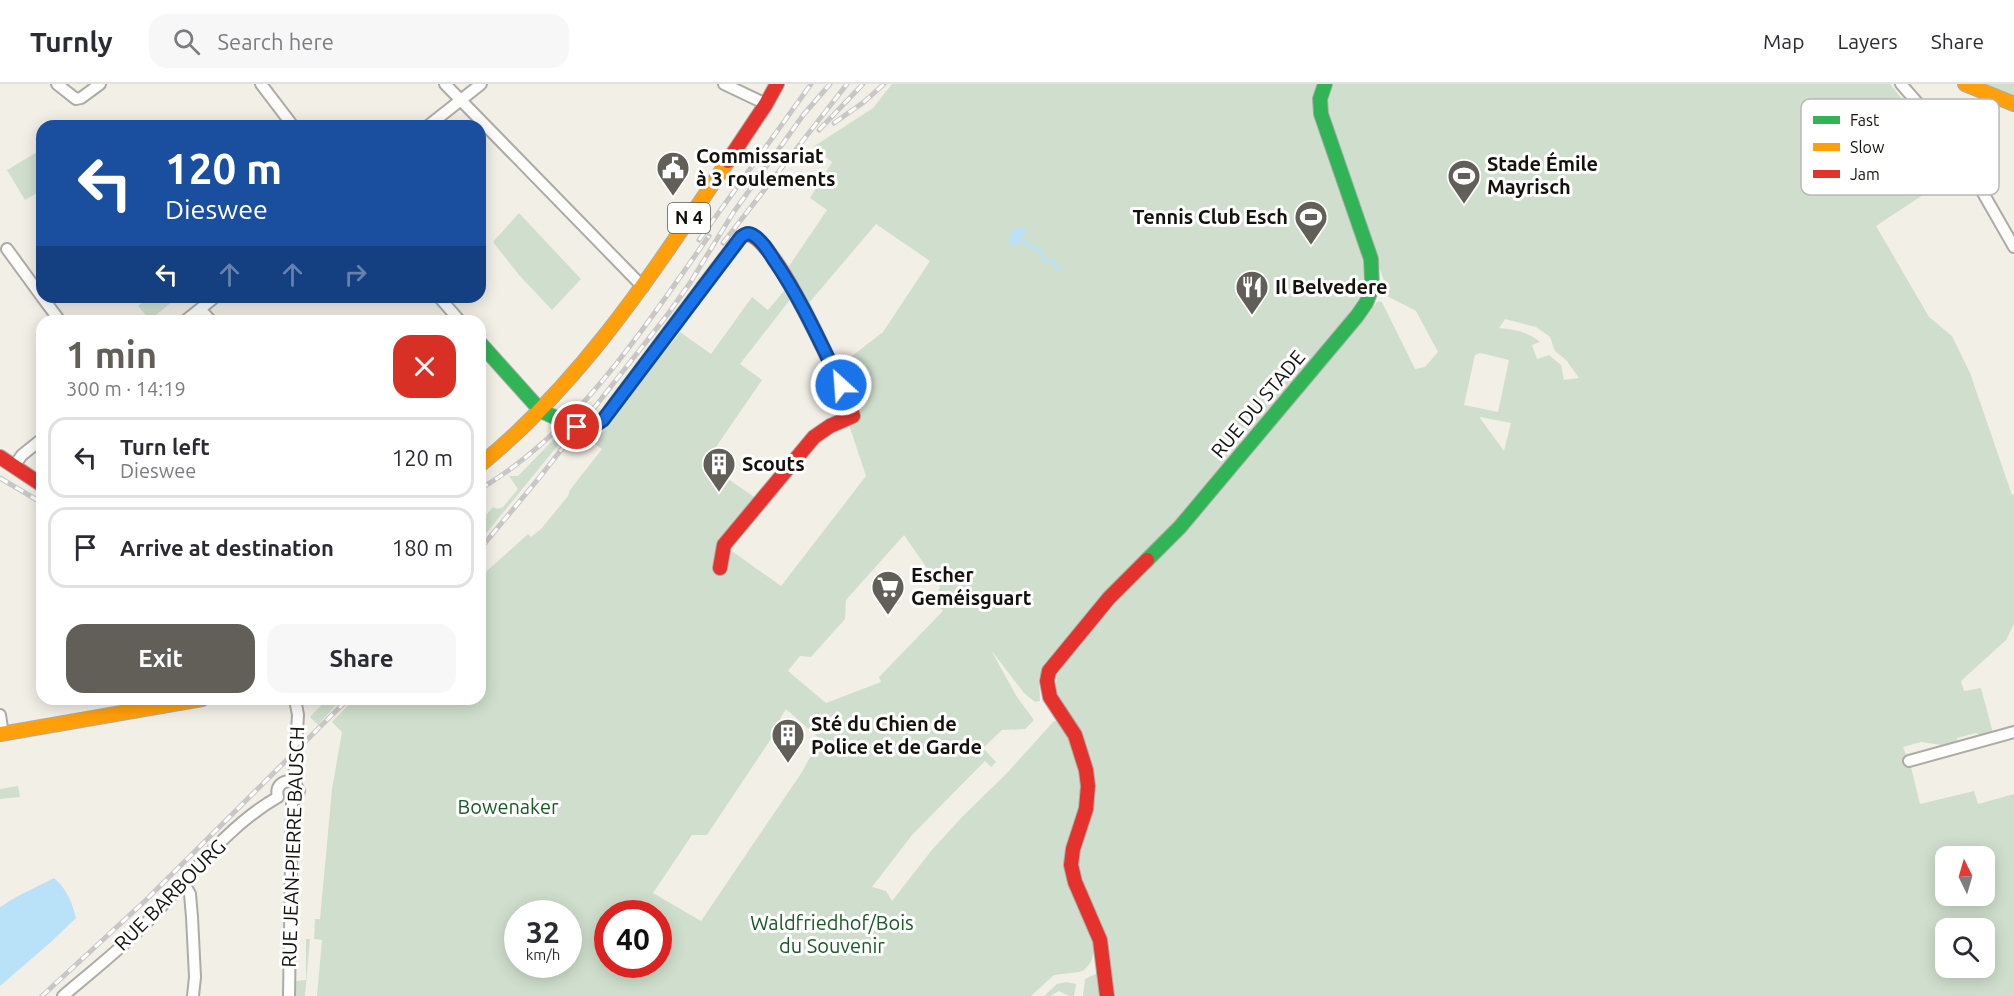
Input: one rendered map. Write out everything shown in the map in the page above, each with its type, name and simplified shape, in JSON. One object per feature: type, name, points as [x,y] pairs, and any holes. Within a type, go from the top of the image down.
[{"type":"street","points":[[57,84],[76,99],[81,98],[100,84]]},
{"type":"street","points":[[261,84],[288,120]]},
{"type":"street","points":[[445,84],[480,120]]},
{"type":"street","points":[[436,120],[481,84]]},
{"type":"street","points":[[723,84],[766,104]]},
{"type":"street","name":"N 4","points":[[486,460],[518,435],[590,358],[643,287],[766,104],[777,84]]},
{"type":"street","name":"RUE DU STADE","points":[[1107,996],[1098,933],[1078,891],[1072,870],[1073,849],[1087,808],[1088,778],[1074,733],[1054,706],[1047,693],[1046,683],[1049,671],[1109,598],[1180,527],[1366,303],[1372,288],[1371,259],[1321,114],[1320,99],[1325,84]]},
{"type":"street","points":[[1901,84],[1914,99]]},
{"type":"street","points":[[1965,84],[2014,104]]},
{"type":"street","points":[[486,126],[643,287]]},
{"type":"street","points":[[1984,195],[2014,247]]},
{"type":"street","points":[[486,350],[541,411],[577,427],[594,426],[603,420],[741,237],[751,233],[769,251],[794,289],[853,416],[814,437],[724,545],[720,568]]},
{"type":"street","points":[[7,249],[36,289]]},
{"type":"street","points":[[192,315],[208,303]]},
{"type":"street","points":[[444,303],[455,315]]},
{"type":"street","points":[[200,309],[206,315]]},
{"type":"street","points":[[14,466],[22,455],[36,444]]},
{"type":"street","points":[[0,457],[36,481]]},
{"type":"street","points":[[0,715],[1,734],[168,705]]},
{"type":"street","name":"RUE JEAN-PIERRE BAUSCH","points":[[289,996],[292,802],[297,798],[299,791],[294,782],[298,715],[296,705]]},
{"type":"street","points":[[1909,761],[2014,732]]},
{"type":"street","name":"RUE JEAN-PIERRE BAUSCH","points":[[278,797],[277,790],[280,784],[287,781],[294,782]]},
{"type":"street","points":[[278,797],[284,802],[292,802]]},
{"type":"street","name":"RUE BARBOURG","points":[[64,996],[145,925],[230,834],[256,810],[278,797]]},
{"type":"street","points":[[183,882],[190,894],[195,977],[193,996]]},
{"type":"green space","points":[[892,84],[1325,84],[1320,99],[1363,260],[1363,286],[1350,312],[1168,531],[1044,666],[1039,678],[1040,701],[1035,702],[1024,693],[991,650],[1017,697],[1034,720],[1025,729],[1002,730],[983,748],[996,762],[991,767],[985,761],[912,835],[872,887],[886,891],[892,901],[931,851],[1054,721],[1059,721],[1077,730],[1055,690],[1057,676],[1065,662],[1378,301],[1382,302],[1415,369],[1425,367],[1438,352],[1416,311],[1381,293],[1384,281],[1326,115],[1324,98],[1330,84],[1890,84],[1902,99],[1801,99],[1801,195],[1923,195],[1876,226],[1929,317],[1952,336],[1970,373],[2012,495],[2014,495],[2014,624],[2006,640],[1961,681],[1964,691],[1981,688],[1993,733],[1981,736],[1976,733],[1957,738],[1958,744],[1949,746],[1921,742],[1903,747],[1911,767],[1920,804],[1974,791],[1978,804],[2014,794],[2014,996],[1083,996],[1085,979],[1104,970],[1101,945],[1074,899],[1092,935],[1095,948],[1091,962],[1079,972],[1054,975],[1031,996],[317,996],[322,940],[314,939],[315,919],[320,919],[332,789],[342,732],[332,722],[348,705],[486,705],[486,572],[528,534],[531,537],[541,529],[568,496],[570,490],[602,449],[587,438],[598,435],[608,427],[663,349],[670,345],[680,332],[711,354],[752,297],[768,310],[788,286],[792,297],[740,364],[762,380],[705,463],[757,499],[722,544],[781,586],[866,476],[849,425],[839,366],[883,332],[930,261],[876,224],[809,303],[787,269],[827,210],[810,198],[832,162],[813,147],[873,108]],"holes":[[[1505,319],[1536,327],[1550,337],[1555,351],[1566,360],[1579,378],[1564,380],[1561,365],[1549,355],[1537,359],[1532,345],[1540,342],[1526,333],[1499,328]],[[1480,353],[1509,360],[1498,412],[1464,405],[1475,355]],[[1480,418],[1511,423],[1504,451]],[[904,535],[940,587],[933,601],[943,611],[879,677],[881,682],[826,703],[788,671],[800,656],[811,657],[845,619],[846,600]],[[786,709],[820,739],[802,772],[701,921],[672,904],[672,978],[594,978],[594,900],[665,900],[653,893],[692,835],[707,835],[777,730]]]},
{"type":"green space","points":[[1985,84],[2014,84],[2014,96]]},
{"type":"green space","points":[[36,153],[36,194],[25,200],[7,170]]},
{"type":"green space","points":[[519,213],[581,279],[552,310],[519,275],[493,242]]},
{"type":"green space","points":[[141,303],[171,303],[156,315],[146,315],[138,306]]},
{"type":"green space","points":[[554,439],[559,444],[486,534],[486,515],[493,507],[497,509],[503,507],[518,489],[509,476],[518,476]]},
{"type":"green space","points":[[321,705],[336,705],[318,725],[310,717]]},
{"type":"green space","points":[[18,786],[20,797],[0,799],[0,789]]},
{"type":"green space","points":[[306,939],[310,939],[305,996],[296,996],[295,981],[306,980]]},
{"type":"green space","points":[[1066,982],[1076,984],[1074,996],[1059,991],[1050,996],[1044,996],[1057,984]]},
{"type":"water","points":[[1021,227],[1027,233],[1020,238],[1018,245],[1013,246],[1010,243],[1011,235]]},
{"type":"water","points":[[54,878],[68,896],[76,918],[0,986],[0,907]]},
{"type":"waterway","points":[[1020,238],[1031,247],[1040,250],[1045,261],[1053,261],[1056,267],[1061,269]]},
{"type":"railway","points":[[699,240],[811,84]]},
{"type":"railway","points":[[486,542],[668,314],[733,213],[804,114],[830,84]]},
{"type":"railway","points":[[723,243],[847,84]]},
{"type":"railway","points":[[819,130],[863,84]]},
{"type":"railway","points":[[834,123],[864,102],[884,84]]},
{"type":"railway","points":[[486,485],[516,465],[549,438],[579,407],[634,341],[709,236]]},
{"type":"railway","points":[[0,478],[36,499]]},
{"type":"railway","points":[[42,996],[146,900],[342,705]]},
{"type":"traffic: fast","points":[[1147,560],[1180,527],[1357,316],[1372,288],[1371,259],[1321,114],[1320,99],[1325,84]]},
{"type":"traffic: fast","points":[[486,350],[541,411],[577,427],[594,426],[603,420],[703,287]]},
{"type":"traffic: slow","points":[[1965,84],[2014,104]]},
{"type":"traffic: slow","points":[[486,460],[518,432],[585,360],[644,283],[728,161]]},
{"type":"traffic: slow","points":[[0,734],[167,705]]},
{"type":"traffic: jam","points":[[728,161],[777,84]]},
{"type":"traffic: jam","points":[[703,287],[741,237],[748,234],[760,242],[774,259],[804,309],[853,416],[830,426],[814,437],[724,545],[720,568]]},
{"type":"traffic: jam","points":[[0,457],[36,481]]},
{"type":"traffic: jam","points":[[1107,996],[1100,940],[1075,882],[1071,865],[1073,849],[1086,809],[1088,786],[1086,770],[1075,735],[1050,697],[1047,681],[1049,671],[1109,598],[1147,560]]},
{"type":"place","name":"Commissariat à 3 roulements","points":[[673,197]]},
{"type":"place","name":"Stade Émile Mayrisch","points":[[1464,205]]},
{"type":"place","name":"Tennis Club Esch","points":[[1311,246]]},
{"type":"place","name":"Il Belvedere","points":[[1252,316]]},
{"type":"place","name":"Scouts","points":[[719,493]]},
{"type":"place","name":"Escher Geméisguart","points":[[888,616]]},
{"type":"place","name":"Sté du Chien de Police et de Garde","points":[[788,764]]},
{"type":"route","points":[[577,427],[594,426],[603,420],[741,237],[751,233],[769,251],[794,289],[841,385]]},
{"type":"park label","name":"Bowenaker","points":[[508,807]]},
{"type":"park label","name":"Waldfriedhof/Bois du Souvenir","points":[[832,934]]}]
